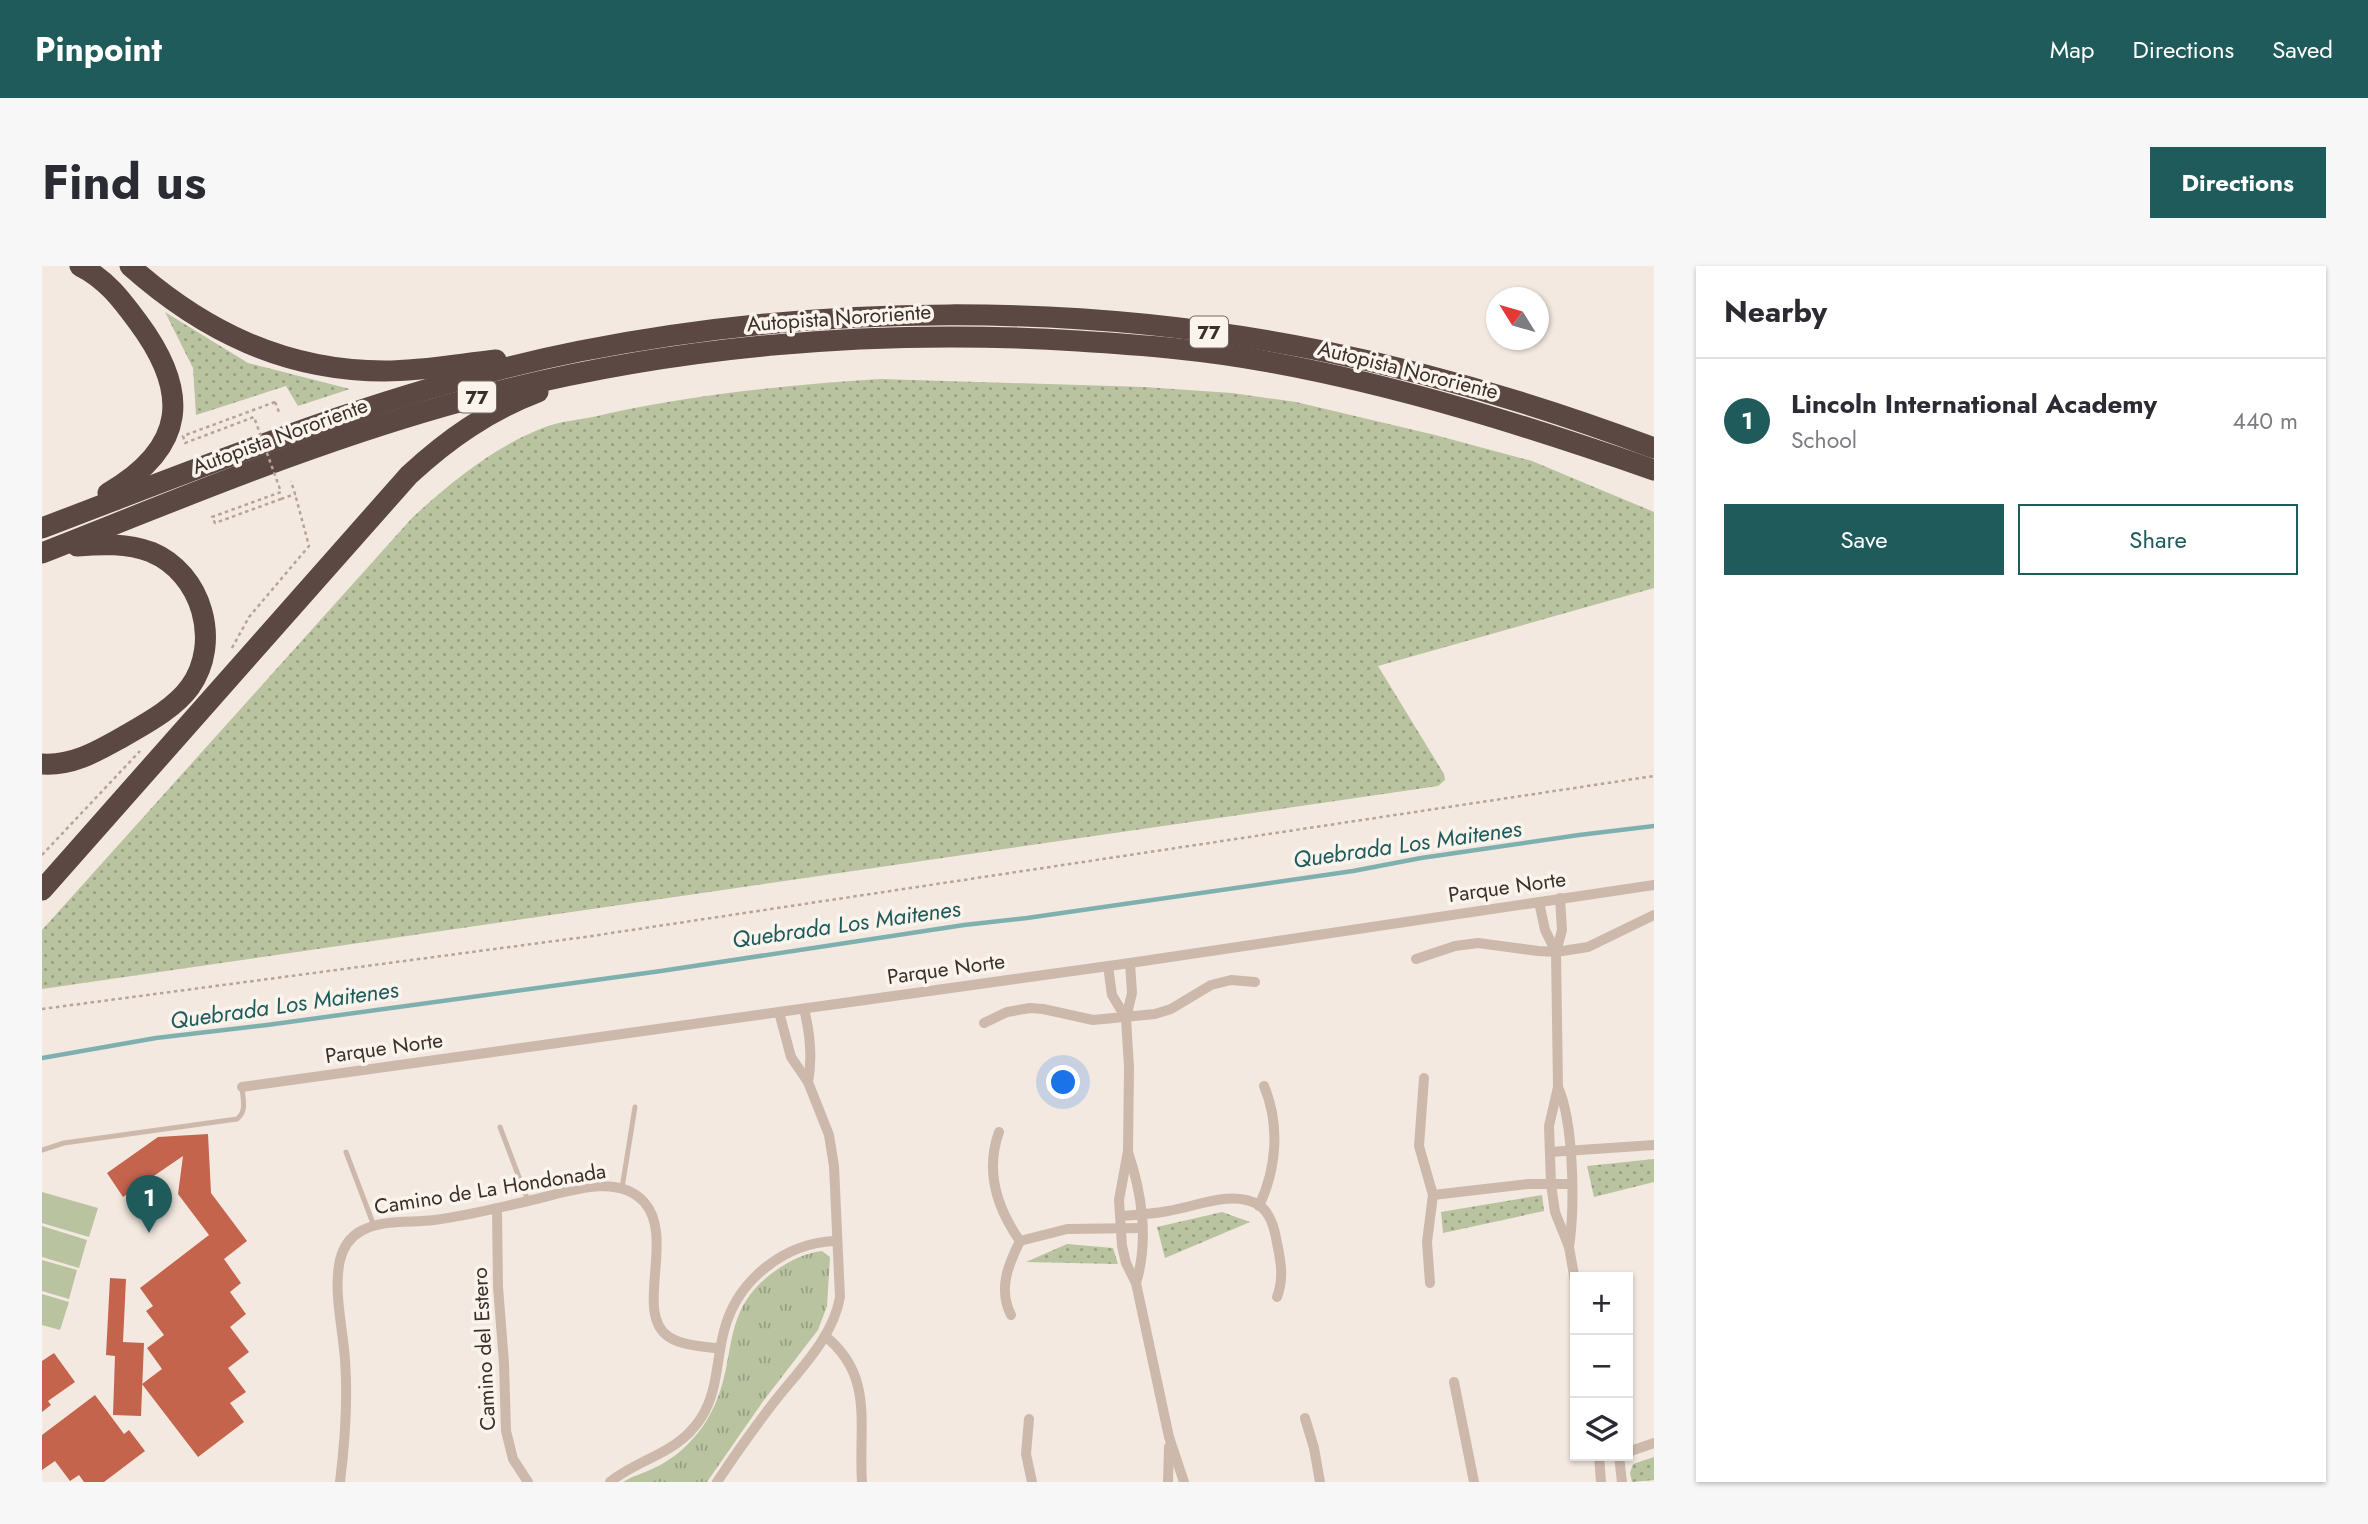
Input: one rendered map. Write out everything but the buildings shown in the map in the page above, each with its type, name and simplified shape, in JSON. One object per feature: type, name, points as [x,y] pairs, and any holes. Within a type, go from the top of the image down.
[{"type":"highway","points":[[42,528],[94,501],[140,472],[162,445],[171,421],[173,402],[170,378],[154,345],[111,288],[80,266]]},
{"type":"highway","points":[[130,266],[169,299],[218,330],[262,350],[312,363],[365,371],[405,371],[579,351]]},
{"type":"highway","name":"Autopista Nororiente","points":[[42,528],[296,432],[448,383],[579,351],[694,333],[817,320],[962,316],[1101,321],[1210,332],[1364,360],[1527,404],[1654,448]]},
{"type":"highway","name":"Autopista Nororiente","points":[[46,551],[243,474],[353,435],[474,398],[603,369],[711,352],[889,338],[1010,338],[1141,345],[1269,362],[1406,392],[1502,419],[1654,470]]},
{"type":"highway","points":[[42,890],[381,506],[431,454],[471,424],[491,414],[530,395],[603,369]]},
{"type":"highway","points":[[42,764],[65,763],[92,755],[162,712],[188,690],[196,677],[205,641],[204,621],[197,597],[183,575],[163,558],[140,548],[116,545],[46,551]]},
{"type":"street","name":"Parque Norte","points":[[242,1087],[1130,963],[1654,885]]},
{"type":"street","points":[[1560,898],[1562,922],[1556,951],[1558,1087],[1551,1117],[1551,1184],[1558,1223],[1569,1247],[1573,1272]]},
{"type":"street","points":[[1539,902],[1545,930],[1556,951]]},
{"type":"street","points":[[1416,959],[1445,948],[1478,943],[1556,951],[1588,947],[1654,915]]},
{"type":"street","points":[[1130,963],[1132,993],[1126,1018],[1129,1067],[1128,1151],[1119,1189],[1120,1228],[1124,1255],[1136,1283],[1169,1437],[1184,1482]]},
{"type":"street","points":[[1108,966],[1112,995],[1126,1018]]},
{"type":"street","points":[[984,1023],[1007,1012],[1030,1009],[1043,1009],[1093,1020],[1162,1013],[1202,989],[1220,982],[1255,982]]},
{"type":"street","points":[[804,1009],[811,1044],[808,1082]]},
{"type":"street","points":[[717,1482],[825,1336],[835,1316],[840,1297],[832,1150],[826,1124],[808,1082],[790,1057],[779,1012]]},
{"type":"street","points":[[1424,1078],[1419,1146],[1433,1195],[1427,1242],[1430,1283]]},
{"type":"street","points":[[1259,1206],[1269,1181],[1275,1147],[1271,1106],[1264,1086]]},
{"type":"street","points":[[1558,1087],[1567,1115],[1572,1184],[1573,1210],[1569,1247]]},
{"type":"street","points":[[999,1132],[992,1160],[994,1182],[1006,1218],[1020,1241]]},
{"type":"street","points":[[1550,1152],[1654,1145]]},
{"type":"street","points":[[1128,1151],[1138,1184],[1142,1214],[1142,1254],[1136,1283]]},
{"type":"street","points":[[1433,1195],[1487,1187],[1572,1184]]},
{"type":"street","name":"Camino de La Hondonada","points":[[340,1482],[346,1381],[339,1262],[349,1240],[374,1226],[497,1209],[597,1187],[622,1188],[643,1201],[656,1225],[654,1299],[659,1328],[677,1341],[720,1349]]},
{"type":"street","points":[[1120,1216],[1181,1209],[1217,1200],[1240,1200],[1259,1206],[1272,1222],[1277,1241],[1282,1273],[1277,1297]]},
{"type":"street","name":"Camino del Estero","points":[[497,1209],[498,1287],[505,1363],[506,1431],[513,1459],[528,1482]]},
{"type":"street","points":[[1020,1241],[1067,1229],[1142,1228]]},
{"type":"street","points":[[610,1482],[625,1471],[667,1452],[693,1429],[710,1401],[720,1349],[733,1304],[757,1275],[779,1258],[802,1247],[821,1241],[837,1241]]},
{"type":"street","points":[[1011,1315],[1006,1302],[1004,1281],[1020,1241]]},
{"type":"street","points":[[825,1336],[845,1356],[859,1385],[862,1410],[862,1482]]},
{"type":"street","points":[[1454,1382],[1474,1482]]},
{"type":"street","points":[[1305,1418],[1320,1482]]},
{"type":"street","points":[[1029,1419],[1026,1454],[1032,1482]]},
{"type":"street","points":[[1168,1482],[1169,1437]]},
{"type":"street","points":[[1633,1450],[1654,1443]]},
{"type":"street","points":[[1599,1461],[1601,1482]]},
{"type":"street","points":[[1615,1482],[1622,1482],[1618,1461]]},
{"type":"lane","points":[[42,1150],[64,1143],[237,1119],[244,1109],[242,1087]]},
{"type":"lane","points":[[622,1188],[635,1107]]},
{"type":"lane","points":[[500,1127],[528,1201]]},
{"type":"lane","points":[[346,1152],[374,1226]]},
{"type":"path","points":[[279,412],[275,402],[183,436],[185,443],[254,417],[264,442],[282,492],[212,517],[215,523],[295,494],[291,481]]},
{"type":"path","points":[[42,1009],[598,935],[1654,776]]},
{"type":"green space","points":[[165,312],[248,363],[350,389],[298,406],[286,386],[196,415],[193,368]]},
{"type":"green space","points":[[880,379],[1144,387],[1232,393],[1296,402],[1532,461],[1654,512],[1654,588],[1378,666],[1444,774],[1445,780],[1438,786],[42,989],[42,930],[412,518],[476,465],[510,443],[562,422],[708,396],[777,387]]},
{"type":"green space","points":[[1654,1159],[1654,1182],[1594,1197],[1587,1166]]},
{"type":"green space","points":[[42,1192],[98,1208],[89,1237],[42,1223]]},
{"type":"green space","points":[[1542,1195],[1544,1211],[1443,1233],[1441,1212]]},
{"type":"green space","points":[[1222,1212],[1250,1222],[1165,1258],[1157,1227]]},
{"type":"green space","points":[[42,1226],[87,1240],[79,1268],[42,1257]]},
{"type":"green space","points":[[1067,1244],[1113,1248],[1118,1264],[1026,1262]]},
{"type":"green space","points":[[822,1251],[830,1257],[827,1306],[818,1330],[764,1400],[707,1482],[623,1482],[668,1460],[683,1449],[702,1428],[724,1378],[737,1321],[745,1303],[758,1285],[793,1260]]},
{"type":"green space","points":[[42,1260],[77,1270],[69,1299],[42,1291]]},
{"type":"green space","points":[[42,1294],[69,1302],[60,1330],[42,1325]]},
{"type":"green space","points":[[1654,1457],[1654,1480],[1632,1482],[1630,1473],[1633,1464]]},
{"type":"waterway","name":"Quebrada Los Maitenes","points":[[42,1058],[156,1038],[661,971],[1654,826]]},
{"type":"place","name":"Lincoln International Academy","points":[[149,1233]]}]
